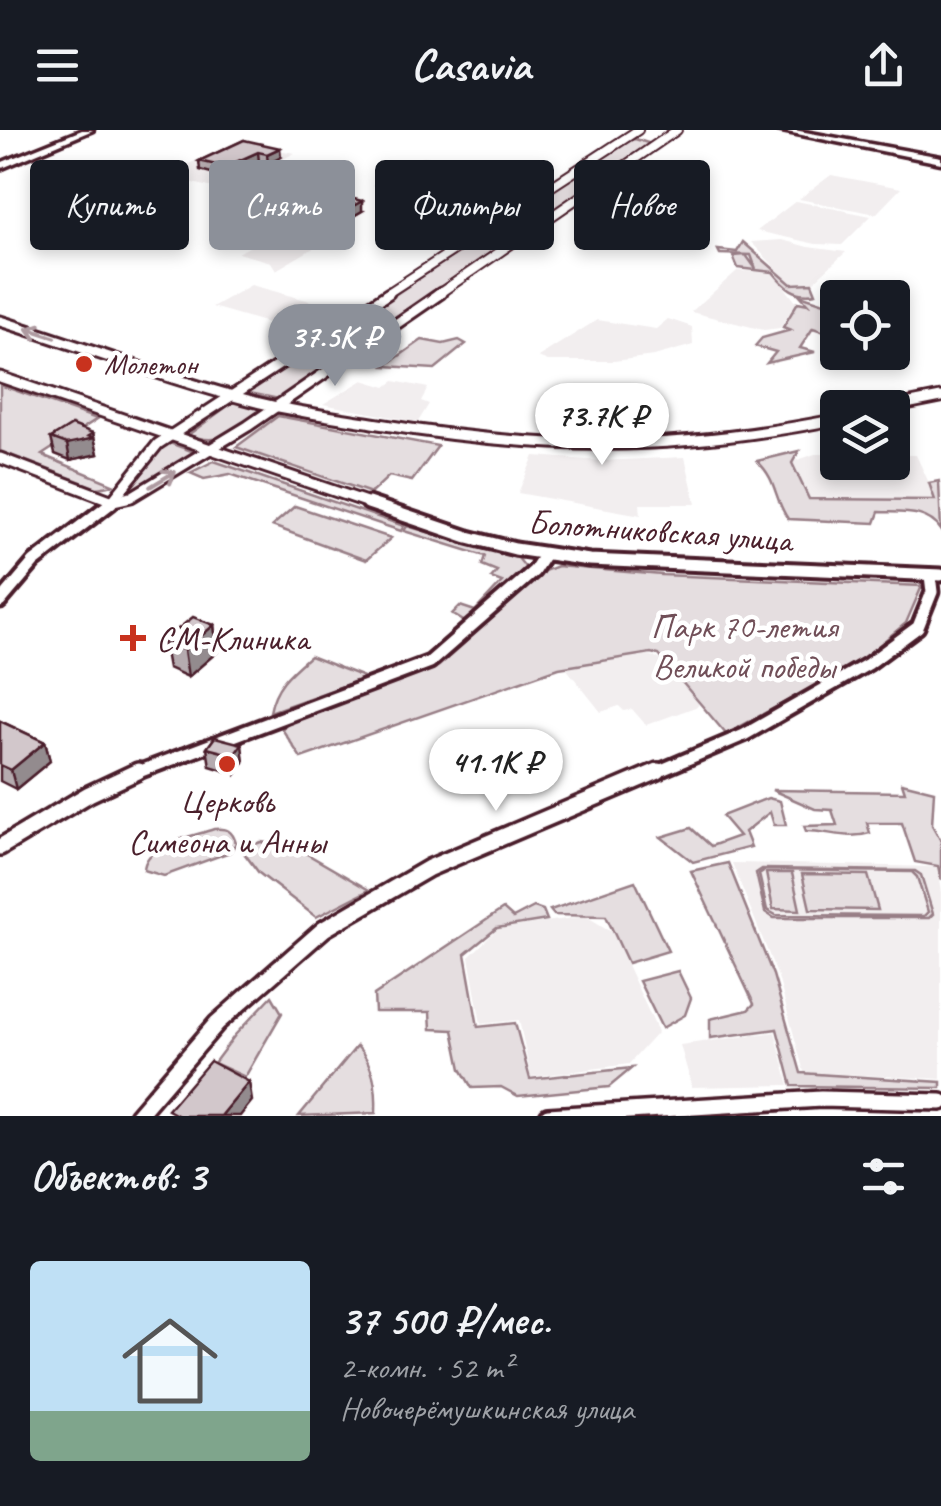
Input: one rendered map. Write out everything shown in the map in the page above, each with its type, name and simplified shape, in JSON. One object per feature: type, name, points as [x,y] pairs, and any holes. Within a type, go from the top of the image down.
[{"type":"main road","points":[[0,164],[77,130]]},
{"type":"main road","points":[[0,164],[89,130]]},
{"type":"main road","points":[[781,130],[941,158]]},
{"type":"main road","points":[[797,130],[941,158]]},
{"type":"street","points":[[0,458],[113,500],[131,498],[211,450],[677,130]]},
{"type":"street","points":[[0,602],[34,562],[104,512],[154,447],[634,134],[658,140]]},
{"type":"street","points":[[0,321],[276,406],[484,442],[584,449],[734,440],[820,423]]},
{"type":"street","name":"Болотниковская улица","points":[[0,377],[483,542],[545,554],[642,563],[936,575]]},
{"type":"street","points":[[910,403],[941,397]]},
{"type":"street","points":[[0,847],[90,794],[152,764],[430,662],[536,568],[545,554]]},
{"type":"street","points":[[138,1116],[217,1022],[324,928],[428,868],[744,735],[868,664],[918,628],[936,575]]},
{"type":"street","points":[[548,1116],[821,1099],[941,1102]]},
{"type":"shaded area","points":[[235,142],[295,153],[281,160],[209,160],[209,187],[189,182],[189,164]]},
{"type":"shaded area","points":[[474,155],[497,160],[466,160]]},
{"type":"shaded area","points":[[831,175],[901,188],[876,214],[799,199]]},
{"type":"shaded area","points":[[796,201],[871,216],[842,245],[816,244],[757,231]]},
{"type":"shaded area","points":[[782,240],[846,252],[812,283],[791,284],[751,242]]},
{"type":"shaded area","points":[[310,250],[276,270],[271,262],[238,253]]},
{"type":"shaded area","points":[[737,271],[773,272],[796,302],[780,328],[764,330],[691,312]]},
{"type":"shaded area","points":[[251,285],[335,308],[289,329],[212,307]]},
{"type":"shaded area","points":[[668,319],[692,327],[693,345],[654,356],[614,361],[548,361],[538,357],[597,320],[656,329]]},
{"type":"shaded area","points":[[363,380],[386,387],[394,381],[428,388],[421,401],[429,404],[418,422],[323,404]]},
{"type":"shaded area","points":[[820,454],[820,480],[910,480],[910,455],[916,455],[937,500],[809,499],[792,462]]},
{"type":"shaded area","points":[[534,456],[602,461],[685,457],[696,504],[640,504],[641,515],[518,493]]},
{"type":"shaded area","points":[[645,654],[661,659],[698,700],[698,706],[646,725],[632,709],[624,711],[619,706],[601,712],[566,668]]},
{"type":"shaded area","points":[[732,863],[937,867],[941,893],[941,1079],[804,1072],[778,977]]},
{"type":"shaded area","points":[[586,916],[612,932],[658,1032],[629,1064],[531,1077],[519,1020],[481,1024],[469,957],[498,929]]},
{"type":"shaded area","points":[[775,1032],[789,1085],[692,1087],[680,1045]]},
{"type":"green space","points":[[627,140],[651,144],[627,160],[597,160]]},
{"type":"green space","points":[[574,175],[574,196],[554,210],[554,189]]},
{"type":"green space","points":[[743,242],[791,284],[812,283],[816,293],[791,290],[773,272],[738,268],[733,256],[746,255],[756,269],[751,255],[720,254],[718,250],[737,252]]},
{"type":"green space","points":[[462,250],[495,250],[393,319],[375,314],[375,308]]},
{"type":"green space","points":[[800,295],[820,301],[820,330],[813,328],[800,348],[815,352],[767,363],[776,352],[755,346],[762,338],[791,330],[783,327],[798,302],[808,304]]},
{"type":"green space","points":[[422,340],[443,344],[459,340],[466,344],[435,369],[385,366]]},
{"type":"green space","points":[[314,344],[331,346],[320,355],[336,360],[279,399],[245,392]]},
{"type":"green space","points":[[0,385],[97,419],[42,455],[115,485],[97,488],[0,451]]},
{"type":"green space","points":[[233,402],[256,404],[258,413],[218,438],[188,435]]},
{"type":"green space","points":[[278,416],[438,446],[412,481],[389,476],[371,493],[236,447]]},
{"type":"green space","points":[[167,442],[197,453],[131,493],[123,493]]},
{"type":"green space","points":[[799,451],[792,463],[809,499],[935,500],[929,483],[939,481],[941,530],[929,519],[906,513],[879,512],[875,523],[788,519],[769,475],[757,461]]},
{"type":"green space","points":[[214,461],[404,526],[401,531],[230,474],[204,479],[190,473]]},
{"type":"green space","points":[[295,506],[391,538],[366,560],[272,526]]},
{"type":"green space","points":[[407,526],[518,558],[526,568],[465,622],[452,614],[460,606],[475,611],[502,582],[491,578],[497,571],[482,565],[485,556],[404,531]]},
{"type":"green space","name":"Парк 70-летия Великой победы","points":[[557,566],[662,575],[922,586],[906,623],[856,664],[726,734],[659,655],[651,653],[559,668],[301,758],[282,729],[288,724],[439,666],[544,571]]},
{"type":"green space","points":[[310,656],[366,678],[270,712],[280,687]]},
{"type":"green space","points":[[902,783],[934,791],[932,825],[941,841],[941,880],[938,866],[915,862],[902,823],[867,823],[870,833],[854,836],[806,831],[804,826],[837,825],[832,810],[815,809],[772,790],[905,792]]},
{"type":"green space","points":[[768,798],[780,801],[786,825],[774,825],[770,812],[745,832],[751,847],[693,862],[661,837],[691,828],[711,846],[739,836],[722,816]]},
{"type":"green space","points":[[214,829],[233,835],[236,843],[230,852],[164,876],[144,870],[146,861],[161,847]]},
{"type":"green space","points":[[261,842],[295,847],[369,890],[316,917],[259,873],[241,849]]},
{"type":"green space","points":[[728,863],[773,975],[801,1073],[941,1082],[941,1088],[792,1086],[777,1029],[710,1038],[710,1019],[748,1010],[754,1004],[691,871]]},
{"type":"green space","points":[[762,869],[915,871],[921,875],[933,914],[929,918],[774,918],[765,912],[756,873]],"holes":[[[765,870],[912,872],[928,912],[924,916],[776,915],[767,910],[759,874]]]},
{"type":"green space","points":[[766,873],[792,873],[800,910],[773,909]]},
{"type":"green space","points":[[802,874],[868,875],[878,910],[810,909]]},
{"type":"green space","points":[[635,881],[668,951],[628,963],[606,916],[554,915],[550,910]]},
{"type":"green space","points":[[534,907],[543,910],[547,920],[497,928],[465,954],[478,1027],[515,1023],[530,1079],[632,1068],[609,1087],[518,1096],[501,1087],[472,1088],[461,1069],[453,1030],[431,1029],[430,1012],[375,1012],[374,995],[503,909],[513,918]]},
{"type":"green space","points":[[678,971],[691,998],[685,1015],[662,1028],[639,981]]},
{"type":"green space","points":[[272,996],[282,1013],[245,1077],[214,1063],[235,1035]]},
{"type":"green space","points":[[357,1046],[373,1077],[376,1113],[299,1116]]},
{"type":"building","points":[[244,140],[280,148],[240,160],[199,161]]},
{"type":"building","points":[[72,425],[93,433],[88,436],[95,438],[67,444],[51,438]]},
{"type":"building","points":[[193,617],[214,625],[184,650],[163,641]]},
{"type":"building","points":[[0,721],[45,742],[11,770],[0,765]]},
{"type":"building","points":[[215,737],[242,744],[234,755],[207,748]]},
{"type":"building","points":[[210,1061],[249,1082],[221,1116],[179,1116],[168,1110]]},
{"type":"place","name":"Молетон","points":[[84,364]]},
{"type":"place","name":"СМ-Клиника","points":[[133,638]]},
{"type":"place","name":"Церковь Симеона и Анны","points":[[227,764]]}]
